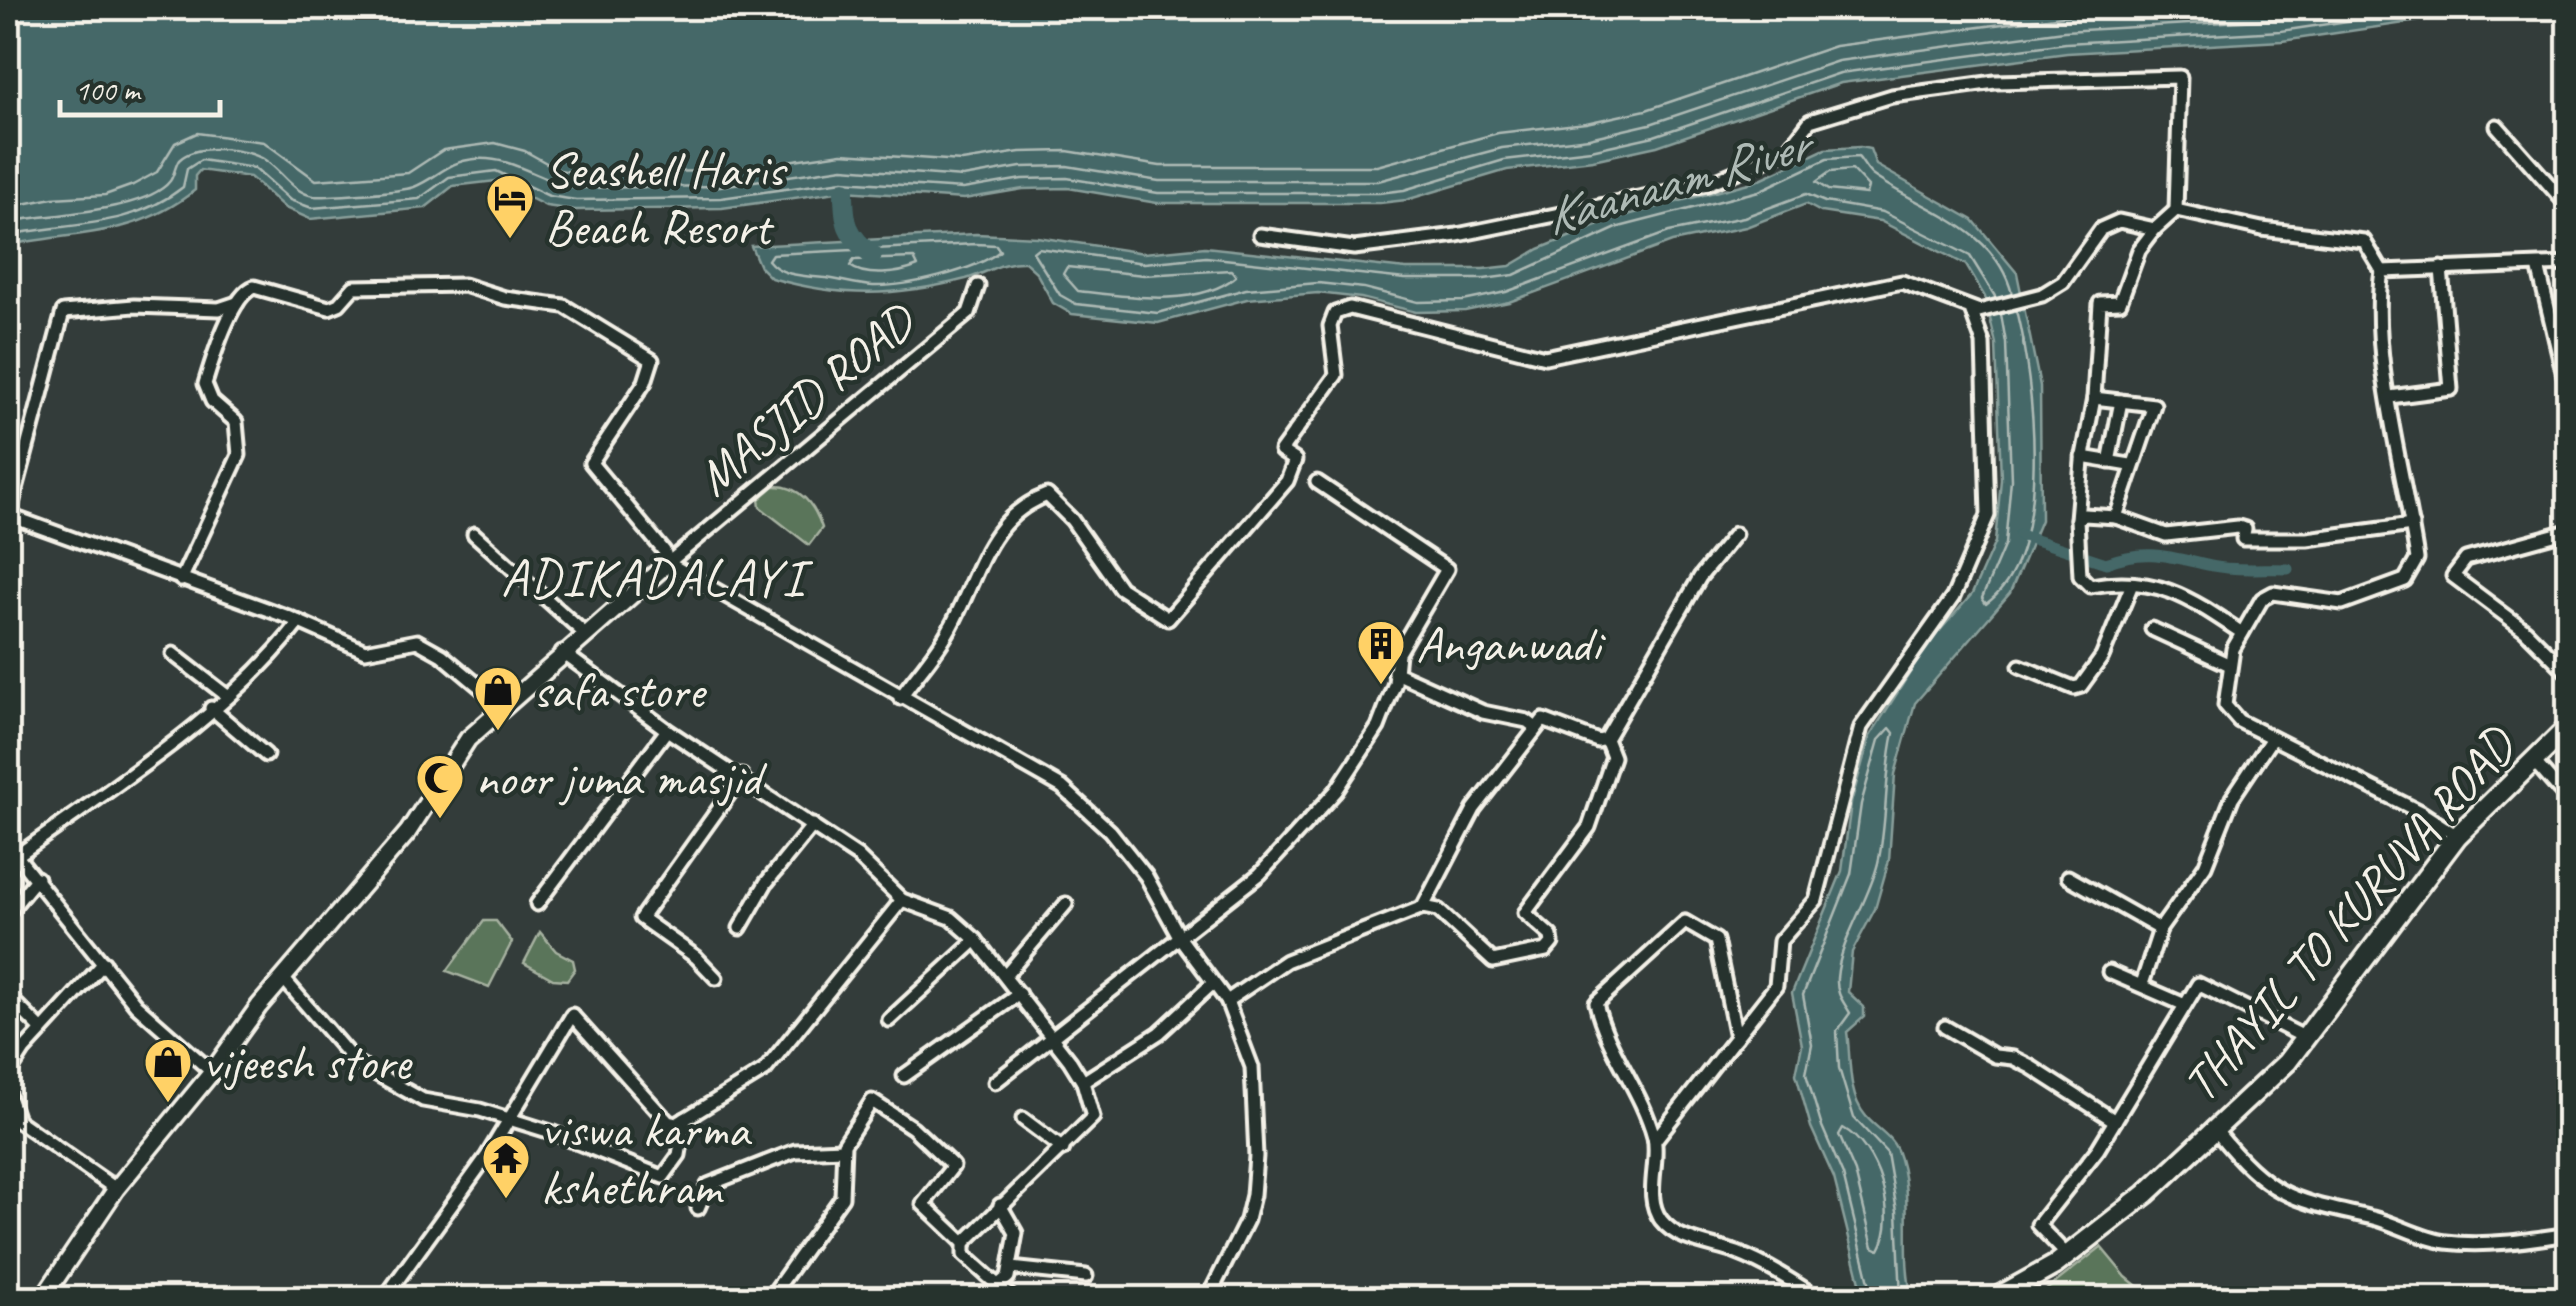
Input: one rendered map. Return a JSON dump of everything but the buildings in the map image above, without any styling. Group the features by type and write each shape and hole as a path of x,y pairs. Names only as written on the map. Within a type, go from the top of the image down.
{"main road":[{"name":"THAYIL TO KURUVA ROAD","path":"1996,1298 2068,1256 2217,1132 2287,1062 2457,836 2568,726"}],"street":[{"path":"1260,236 1354,248 1458,235 1707,184 1788,150 1810,121 1892,96 1952,85 2180,77 2176,210 2139,250 2120,302 2100,303 2094,398 2082,458 2077,519 2080,576 2090,586 2116,582 2180,592 2242,633"},
{"path":"2497,126 2568,206"},
{"path":"2176,210 2262,229 2364,241 2382,271 2381,318 2390,396 2417,559 2405,580 2342,603 2273,593 2262,599 2232,649 2225,705 2239,721 2422,813 2457,836"},
{"path":"900,698 950,630 990,538 1022,505 1047,496 1072,520 1120,588 1168,619 1287,481 1296,460 1281,451 1336,375 1330,326 1335,313 1350,308 1546,357 1902,282 1976,311 2042,295 2063,282 2101,229 2120,221 2156,228"},
{"path":"2382,271 2568,264"},
{"path":"2538,266 2568,392"},
{"path":"2390,396 2451,388 2442,268"},
{"path":"181,580 239,455 236,422 206,394 205,384 245,290 254,287 328,308 339,304 354,288 464,285 505,298 564,306 652,360 645,382 591,463 664,551 668,562 900,698 1062,787 1110,831 1146,876 1180,938 1227,1001 1252,1067 1256,1156 1248,1220 1208,1298"},
{"name":"MASJID ROAD","path":"668,562 968,313 978,286"},
{"path":"237,303 219,309 134,306 63,312 9,518 299,622 366,652 417,641 442,655 504,707"},
{"path":"1655,1140 1776,986 1780,941 1816,900 1861,728 1953,598 1988,515 1983,344 1976,311"},
{"path":"2094,398 2154,405 2130,466 2116,517"},
{"path":"2110,462 2121,401"},
{"path":"2082,458 2130,466"},
{"path":"995,1082 1260,874 1336,792 1378,726 1395,683 1398,654 1446,570 1317,482"},
{"path":"2077,519 2084,515 2116,517 2166,535 2238,527 2245,529 2243,539 2306,539 2412,526"},
{"path":"2568,530 2466,559 2452,576 2525,630 2568,673"},
{"path":"474,534 584,633"},
{"path":"1606,739 1700,577 1735,534"},
{"path":"43,1298 76,1243 116,1189 212,1072 282,978 408,832 468,739 668,562"},
{"path":"2020,666 2074,688 2081,686 2102,657 2132,584"},
{"path":"18,855 211,708 272,656 299,622"},
{"path":"2152,629 2230,665"},
{"path":"562,652 667,730 814,825 856,856 902,900 950,918 976,940 1053,1040 1082,1082 1093,1118 964,1243 964,1255 1012,1298"},
{"path":"173,654 226,695"},
{"path":"1394,672 1483,712 1527,720 1536,728"},
{"path":"211,708 266,756"},
{"path":"1423,907 1474,809 1543,720 1552,720 1589,738 1606,739"},
{"path":"536,904 667,730"},
{"path":"2142,984 2160,930 2205,866 2232,798 2272,738"},
{"path":"1227,1001 1286,961 1423,907 1438,910 1492,961 1546,950 1551,936 1525,913 1590,827 1613,757 1606,739"},
{"path":"2532,759 2568,800"},
{"path":"716,978 696,957 641,918 742,776"},
{"path":"740,928 766,884 814,825"},
{"path":"8,845 136,1004 212,1072"},
{"path":"8,913 36,878"},
{"path":"2068,878 2160,930"},
{"path":"389,1298 391,1288 509,1118 572,1015 668,1122 677,1124 765,1070 902,900"},
{"path":"1005,976 1066,904"},
{"path":"1736,1037 1716,940 1685,922 1596,1004 1603,1032 1627,1070 1655,1140 1652,1194 1659,1218 1678,1234 1739,1254 1818,1298"},
{"path":"888,1020 976,940"},
{"path":"8,1074 42,1030 104,963"},
{"path":"2109,972 2185,1005"},
{"path":"282,978 355,1062 423,1100 509,1118 663,1176 679,1155 685,1119"},
{"path":"1082,1082 1159,1033 1212,984"},
{"path":"2068,1256 2038,1225 2115,1121 2198,984 2306,1038"},
{"path":"904,1076 1019,994"},
{"path":"8,996 42,1030"},
{"path":"1945,1026 1995,1056 2014,1058 2031,1067 2115,1121"},
{"path":"8,1094 17,1120 116,1189"},
{"path":"770,1298 842,1197 844,1149 870,1103 885,1106 952,1166 924,1204 964,1243"},
{"path":"1022,1119 1063,1149"},
{"path":"2217,1132 2262,1178 2305,1205 2376,1219 2444,1242 2519,1242 2568,1234"},
{"path":"698,1208 708,1184 796,1151 844,1149"},
{"path":"997,1286 1011,1268 1016,1233 1000,1205"},
{"path":"1011,1268 1086,1276"}],"green space":[{"path":"774,486 799,493 815,512 822,528 809,545 760,507 759,499"},
{"path":"484,921 496,921 512,942 489,987 447,971"},
{"path":"540,932 556,951 573,960 575,969 567,980 553,979 524,963"},
{"path":"2101,1247 2126,1277 2152,1298 2036,1298"}],"water":[{"path":"8,8 2507,8 2282,41 2067,53 1841,83 1657,146 1593,160 1507,170 1406,200 1380,203 1157,203 1068,188 1023,189 964,199 844,191 722,208 575,210 546,206 496,181 453,186 425,208 310,219 285,208 250,177 200,170 195,176 195,190 151,217 105,230 8,245"},
{"path":"1825,149 1870,149 1876,165 1973,220 2017,273 2040,386 2041,520 2010,593 1915,703 1895,774 1889,860 1875,909 1852,952 1848,992 1864,1007 1864,1017 1847,1032 1852,1086 1865,1115 1897,1150 1905,1186 1912,1298 1864,1298 1834,1178 1811,1127 1796,1074 1802,1045 1792,993 1842,871 1851,803 1870,736 1928,644 1972,594 1995,542 2001,479 1996,344 1985,297 1966,265 1880,221 1821,212 1806,204 1746,227 1672,242 1509,302 1465,311 1416,312 1361,298 1318,293 1247,299 1158,323 1072,314 1053,303 1036,272 1025,262 916,289 845,292 771,278 760,267 751,246 976,234 1037,237 1144,253 1205,247 1406,269 1483,269 1510,266 1539,249 1616,218 1756,181"}],"waterway":[{"name":"Kaanaam River","path":"844,191 848,227 872,255"},
{"path":"2020,535 2106,563 2156,555 2227,568 2288,569"}],"place":[{"name":"Seashell Haris Beach Resort","path":"510,240"},
{"name":"Anganwadi","path":"1381,686"},
{"name":"safa store","path":"498,732"},
{"name":"noor juma masjid","path":"440,820"},
{"name":"vijeesh store","path":"168,1104"},
{"name":"viswa karma kshethram","path":"506,1200"}],"district":[{"name":"ADIKADALAYI","path":"653,578"}]}
